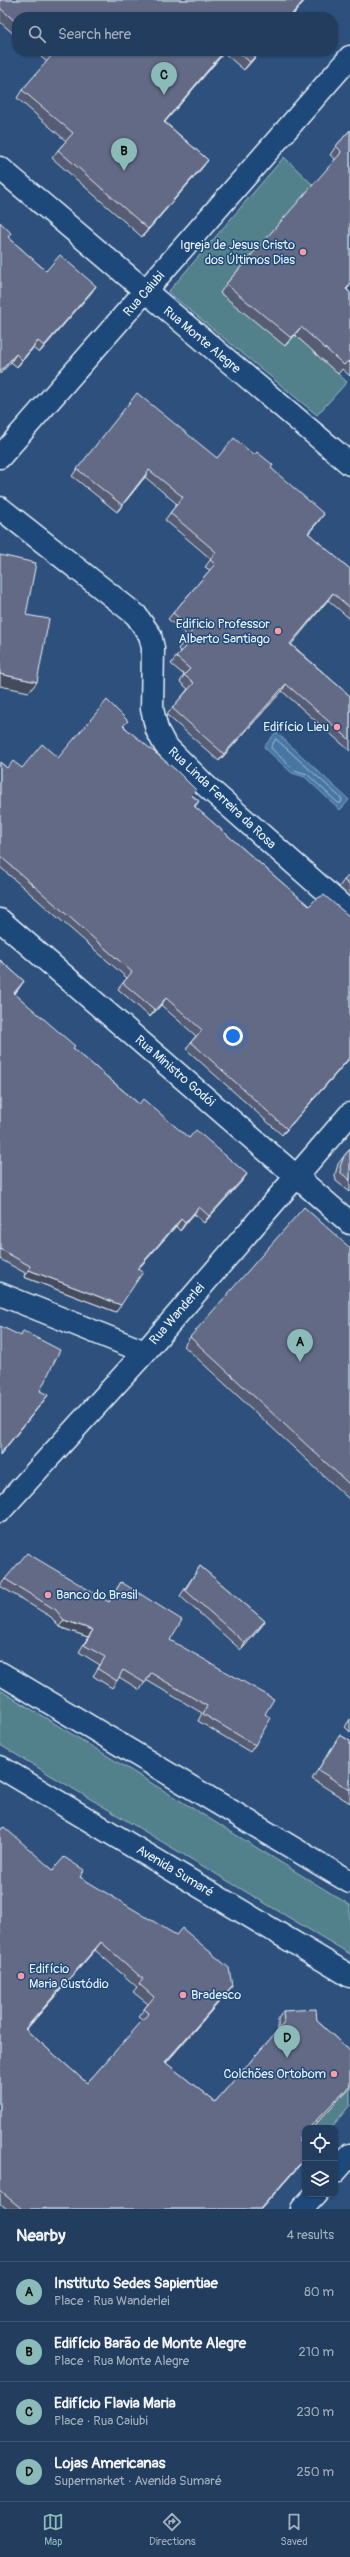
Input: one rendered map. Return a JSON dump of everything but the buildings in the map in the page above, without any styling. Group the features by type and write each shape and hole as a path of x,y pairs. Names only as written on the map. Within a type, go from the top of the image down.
{"street":[{"name":"Rua Caiubi","path":"0,458 350,57"},
{"name":"Rua Monte Alegre","path":"0,168 350,464"},
{"name":"Rua Linda Ferreira da Rosa","path":"0,508 136,615 150,635 153,648 152,709 156,730 165,745 204,784 350,913"},
{"name":"Rua Ministro Godói","path":"0,920 350,1223"},
{"name":"Rua Wanderlei","path":"0,1511 145,1352 350,1114"},
{"path":"0,1294 145,1352"},
{"path":"0,1673 350,1882"},
{"name":"Avenida Sumaré","path":"0,1767 350,1976"},
{"path":"338,2169 350,2155"},
{"path":"302,2209 313,2197"}],"green space":[{"path":"284,157 314,186 285,346 295,335 347,382 317,415 168,292"},
{"path":"0,1690 350,1905 350,1954 0,1745"},
{"path":"350,2088 350,2105 333,2125 313,2125"}],"water":[{"path":"276,732 349,800 340,810 305,777 292,773 264,747"}],"place":[{"name":"Edifício Flavia Maria","path":"164,95"},
{"name":"Edifício Barão de Monte Alegre","path":"124,171"},
{"name":"Igreja de Jesus Cristo dos Últimos Dias","path":"303,252"},
{"name":"Edificio Professor Alberto Santiago","path":"278,631"},
{"name":"Edifício Lieu","path":"337,727"},
{"name":"Instituto Sedes Sapientiae","path":"300,1362"},
{"name":"Banco do Brasil","path":"48,1595"},
{"name":"Edifício Maria Custódio","path":"21,1976"},
{"name":"Bradesco","path":"183,1995"},
{"name":"Lojas Americanas","path":"287,2058"},
{"name":"Colchões Ortobom","path":"334,2074"}]}
